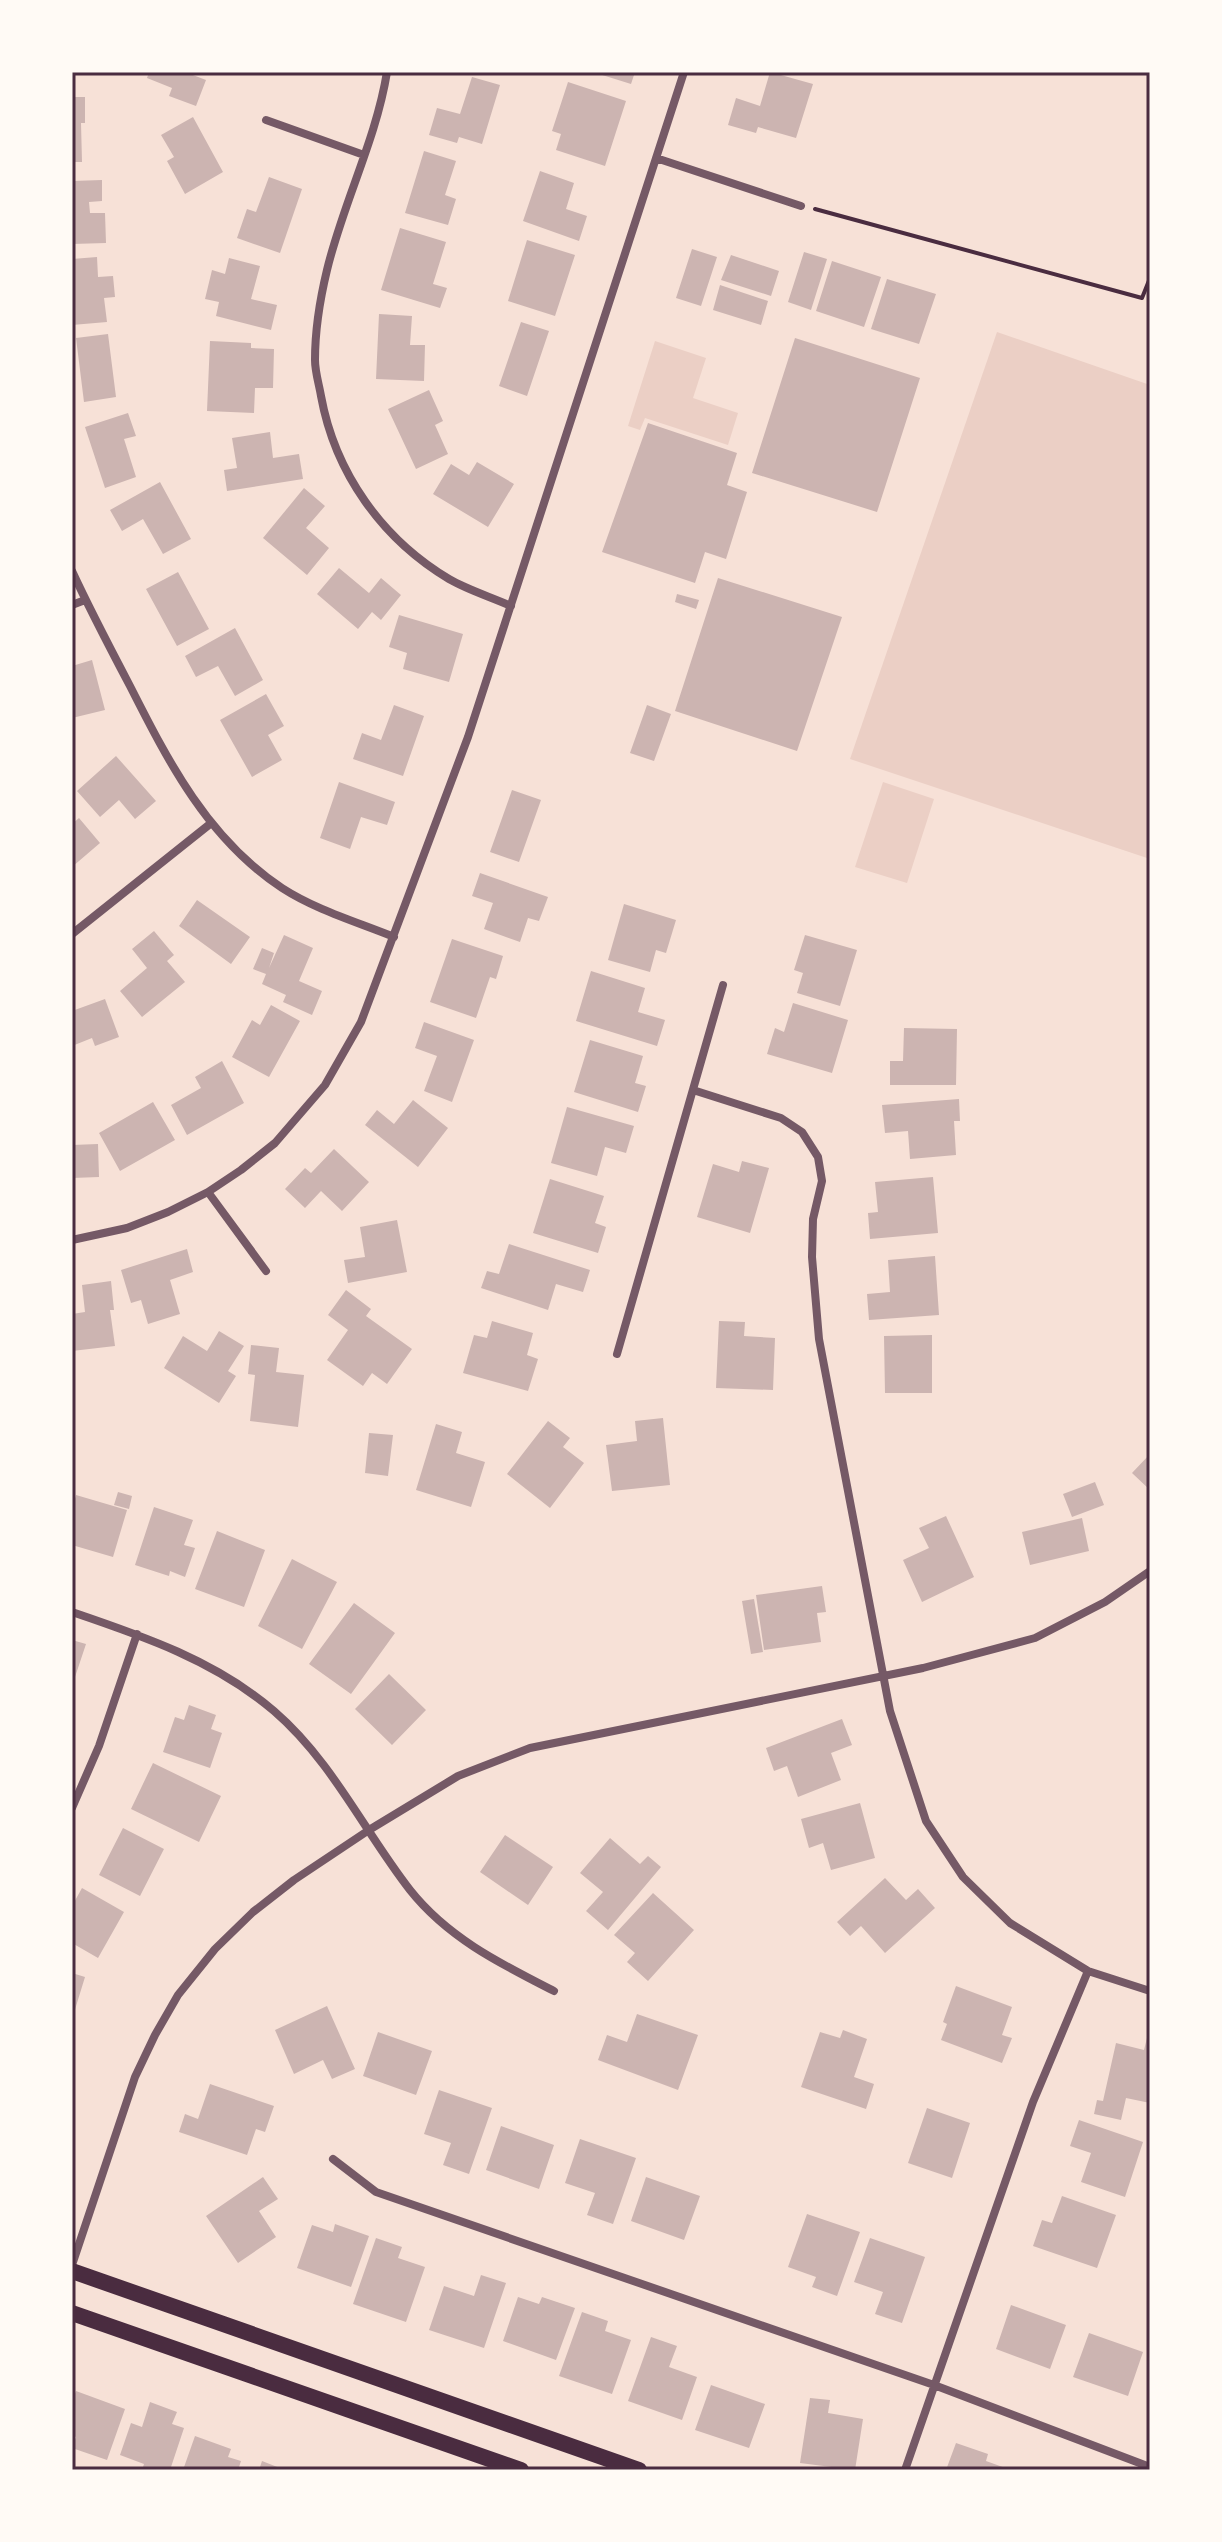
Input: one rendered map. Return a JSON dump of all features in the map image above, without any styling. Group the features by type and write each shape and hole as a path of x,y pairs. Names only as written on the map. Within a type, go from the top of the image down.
{"main road":[{"path":"72,2268 639,2470"},
{"path":"72,2313 521,2470"}],"street":[{"path":"387,72 382,101 328,266 319,305 315,362 327,426 354,486 397,540 450,580 511,606"},
{"path":"72,1240 127,1228 168,1212 208,1192 241,1170 275,1143 325,1085 361,1022 468,737 684,72"},
{"path":"266,120 364,155"},
{"path":"656,158 801,206"},
{"path":"72,571 166,756 210,824 244,860 284,890 394,937"},
{"path":"72,605 85,600"},
{"path":"72,934 210,824"},
{"path":"617,1354 723,985"},
{"path":"693,1090 781,1118 802,1132 818,1157 822,1181 813,1219 812,1257 819,1339 890,1711 926,1821 963,1877 1010,1923 1088,1971 1150,1991"},
{"path":"208,1192 266,1271"},
{"path":"72,2268 135,2077 178,1995 215,1949 253,1912 294,1880 369,1830 458,1776 530,1748 923,1668 1035,1638 1105,1602 1150,1571"},
{"path":"72,1612 137,1634 211,1666 274,1710 322,1761 411,1891 448,1929 486,1956 554,1991"},
{"path":"72,1808 99,1746 137,1634"},
{"path":"905,2470 1033,2102 1088,1971"},
{"path":"333,2159 376,2192 934,2385 1150,2467"}],"path":[{"path":"801,206 1142,298 1150,278"}],"shaded area":[{"path":"997,332 1150,385 1150,859 850,759"},
{"path":"655,341 706,358 693,398 738,413 728,445 645,418 640,430 628,426"},
{"path":"883,782 934,799 907,883 855,867"}],"building":[{"path":"149,72 185,72 206,80 196,106 169,96 172,88 147,78"},
{"path":"600,72 635,72 631,84"},
{"path":"770,72 813,84 796,138 758,127 756,133 728,125 736,98 760,106"},
{"path":"472,77 500,85 482,144 459,137 457,143 429,135 437,108 460,114"},
{"path":"568,82 626,101 605,166 556,150 561,134 552,131"},
{"path":"72,97 85,97 85,123 81,123 82,162 72,162"},
{"path":"193,117 223,172 185,194 167,161 174,157 161,135"},
{"path":"424,151 456,161 445,195 456,199 448,225 405,213"},
{"path":"540,171 574,183 566,209 587,216 579,241 523,221"},
{"path":"269,177 302,189 280,253 237,238 247,209 256,212"},
{"path":"102,180 102,201 89,202 90,213 105,213 106,243 72,244 72,181"},
{"path":"400,228 446,242 433,284 447,288 440,308 381,290"},
{"path":"527,240 575,255 555,316 508,301"},
{"path":"692,249 717,257 701,306 676,298"},
{"path":"804,252 827,259 811,310 788,302"},
{"path":"731,255 779,271 771,296 721,280"},
{"path":"97,257 98,277 113,276 115,297 104,298 107,322 72,325 72,259"},
{"path":"229,258 260,266 251,299 277,305 271,330 216,316 219,302 205,299 212,270 225,274"},
{"path":"832,261 881,277 864,327 816,311"},
{"path":"887,279 936,294 919,344 871,329"},
{"path":"720,285 768,301 761,325 713,310"},
{"path":"379,314 412,316 410,345 425,345 424,381 376,379"},
{"path":"521,322 549,331 527,396 499,386"},
{"path":"108,334 116,397 84,402 76,338"},
{"path":"795,338 920,378 877,512 752,473"},
{"path":"210,341 251,343 251,348 274,349 273,388 255,388 254,413 207,411"},
{"path":"429,390 443,421 435,425 448,454 416,469 388,409"},
{"path":"128,413 136,436 124,439 136,477 105,488 85,427"},
{"path":"648,423 737,453 727,485 747,492 726,559 705,552 695,583 602,552"},
{"path":"270,432 273,458 299,454 303,479 227,491 224,470 237,468 232,438"},
{"path":"477,462 514,484 488,527 433,494 451,464 469,475"},
{"path":"160,482 191,539 163,554 143,519 122,531 110,510"},
{"path":"304,488 325,506 306,528 329,548 307,575 263,538"},
{"path":"339,568 369,593 381,578 401,595 381,620 372,612 358,629 317,594"},
{"path":"178,572 209,629 177,646 146,589"},
{"path":"718,578 842,617 797,751 675,711"},
{"path":"677,594 699,600 696,609 675,602"},
{"path":"399,615 463,634 449,682 403,669 407,653 389,647"},
{"path":"235,628 263,680 235,696 218,666 196,677 185,656"},
{"path":"92,660 105,710 72,718 72,666"},
{"path":"266,694 284,726 268,735 282,760 252,777 220,720"},
{"path":"394,705 424,716 403,776 353,759 362,733 381,740"},
{"path":"647,705 671,714 654,761 630,753"},
{"path":"116,756 156,801 135,819 119,800 100,817 77,791"},
{"path":"339,782 395,802 387,825 361,817 350,849 320,838"},
{"path":"512,790 541,800 519,862 490,852"},
{"path":"79,818 100,843 72,867 72,824"},
{"path":"480,873 548,897 539,921 528,918 520,942 484,929 493,903 472,896"},
{"path":"197,900 250,937 231,964 179,926"},
{"path":"624,904 676,920 666,953 656,950 650,972 608,960"},
{"path":"154,931 174,955 167,961 185,982 142,1017 120,991 147,968 132,949"},
{"path":"284,935 313,948 299,981 322,991 312,1015 283,1002 286,995 262,984 266,974 253,969 262,948 274,953 269,968"},
{"path":"805,935 857,950 840,1006 797,993 803,973 794,970"},
{"path":"452,939 503,956 496,979 490,977 476,1018 430,1002"},
{"path":"591,971 645,988 638,1012 665,1020 657,1046 576,1021"},
{"path":"105,999 119,1037 95,1046 92,1038 72,1046 72,1011"},
{"path":"793,1003 848,1020 832,1073 767,1054 775,1028 784,1032"},
{"path":"271,1005 300,1021 269,1077 232,1057 252,1020 260,1025"},
{"path":"424,1022 474,1040 452,1102 424,1091 437,1056 415,1048"},
{"path":"904,1028 957,1029 956,1085 890,1085 890,1061 903,1061"},
{"path":"590,1040 643,1056 635,1083 646,1086 638,1112 574,1092"},
{"path":"222,1061 244,1103 187,1135 171,1105 201,1088 195,1077"},
{"path":"959,1099 960,1121 954,1121 956,1155 910,1159 908,1131 885,1133 882,1105"},
{"path":"413,1100 448,1128 418,1167 365,1125 377,1110 394,1124"},
{"path":"153,1102 175,1140 120,1171 99,1133"},
{"path":"567,1107 634,1126 626,1153 605,1147 597,1176 551,1163"},
{"path":"98,1144 99,1177 72,1178 72,1145"},
{"path":"334,1149 369,1182 342,1211 321,1191 305,1208 285,1189 305,1168 311,1173"},
{"path":"742,1161 769,1168 750,1233 697,1217 713,1164 739,1172"},
{"path":"933,1177 938,1233 870,1239 868,1213 878,1212 875,1182"},
{"path":"550,1179 604,1196 595,1223 606,1227 598,1253 533,1233"},
{"path":"397,1220 407,1272 348,1283 344,1260 365,1257 360,1227"},
{"path":"509,1244 590,1270 583,1292 556,1284 548,1310 481,1288 487,1271 499,1274"},
{"path":"187,1249 193,1272 170,1280 180,1314 148,1324 141,1300 131,1303 121,1270"},
{"path":"935,1256 939,1315 869,1320 867,1294 890,1292 888,1260"},
{"path":"111,1281 114,1310 110,1310 115,1346 72,1351 72,1314 85,1312 82,1285"},
{"path":"346,1290 371,1309 366,1316 412,1349 387,1384 372,1373 363,1386 327,1360 348,1330 328,1315"},
{"path":"492,1321 533,1333 527,1355 538,1359 528,1391 463,1373 474,1335 487,1338"},
{"path":"719,1321 745,1322 744,1336 775,1338 773,1390 716,1388"},
{"path":"219,1331 244,1346 228,1371 236,1376 219,1403 164,1368 183,1336 207,1351"},
{"path":"932,1335 932,1393 885,1393 884,1336"},
{"path":"251,1345 279,1348 276,1372 304,1375 298,1427 250,1421 255,1375 248,1374"},
{"path":"663,1418 670,1485 612,1491 606,1445 637,1441 635,1421"},
{"path":"548,1421 570,1438 563,1447 584,1463 550,1508 507,1474"},
{"path":"436,1424 462,1432 456,1453 485,1462 471,1507 416,1490"},
{"path":"369,1433 393,1435 388,1476 365,1473"},
{"path":"1150,1454 1150,1490 1132,1473"},
{"path":"1095,1482 1104,1505 1072,1517 1063,1494"},
{"path":"118,1492 132,1496 129,1509 114,1505"},
{"path":"76,1495 127,1510 113,1557 72,1545 72,1510"},
{"path":"154,1507 193,1520 184,1545 195,1548 185,1577 170,1571 169,1576 135,1565"},
{"path":"946,1516 974,1577 922,1602 903,1560 929,1548 919,1528"},
{"path":"1082,1518 1089,1551 1030,1565 1022,1532"},
{"path":"217,1531 265,1550 244,1607 195,1589"},
{"path":"292,1559 337,1582 302,1649 258,1626"},
{"path":"822,1586 826,1612 817,1613 821,1642 764,1650 756,1595"},
{"path":"754,1599 763,1652 751,1654 742,1601"},
{"path":"354,1603 395,1633 351,1694 309,1664"},
{"path":"72,1640 86,1644 73,1683 72,1683"},
{"path":"389,1674 426,1710 392,1745 355,1709"},
{"path":"189,1705 216,1715 211,1729 222,1733 210,1768 163,1752 175,1717 184,1720"},
{"path":"842,1719 852,1745 831,1753 841,1780 798,1797 787,1766 774,1771 766,1748"},
{"path":"153,1763 221,1796 199,1842 131,1809"},
{"path":"860,1803 875,1858 831,1870 823,1843 809,1848 801,1819"},
{"path":"123,1828 164,1849 140,1896 99,1875"},
{"path":"505,1835 553,1867 528,1905 480,1872"},
{"path":"610,1838 640,1864 648,1856 661,1867 608,1930 586,1911 603,1892 580,1873"},
{"path":"885,1878 906,1900 918,1889 935,1908 885,1953 861,1926 850,1936 837,1922"},
{"path":"82,1888 124,1912 98,1958 72,1943 72,1906"},
{"path":"653,1893 694,1930 648,1981 627,1962 635,1953 614,1935"},
{"path":"72,1973 85,1977 73,2016 72,2016"},
{"path":"956,1986 1012,2007 1002,2035 1012,2038 1002,2063 941,2040 947,2024 943,2022"},
{"path":"327,2006 355,2069 332,2079 323,2060 294,2074 275,2030"},
{"path":"637,2014 698,2035 678,2090 598,2060 607,2035 627,2042"},
{"path":"843,2030 867,2039 854,2077 874,2084 866,2109 801,2087 820,2032 840,2038"},
{"path":"1149,2030 1150,2103 1126,2098 1121,2120 1094,2114 1097,2100 1103,2101 1116,2043 1144,2050"},
{"path":"378,2032 432,2051 416,2095 363,2076"},
{"path":"210,2084 274,2106 265,2132 256,2129 247,2155 179,2132 185,2114 198,2119"},
{"path":"439,2090 492,2108 469,2174 443,2165 451,2143 424,2134"},
{"path":"927,2108 970,2123 952,2178 908,2163"},
{"path":"1079,2120 1143,2142 1125,2197 1081,2182 1091,2153 1070,2146"},
{"path":"501,2126 554,2145 539,2189 486,2170"},
{"path":"580,2139 636,2158 613,2224 587,2215 595,2193 565,2183"},
{"path":"263,2177 278,2199 259,2211 276,2237 238,2263 206,2216"},
{"path":"646,2177 700,2196 684,2240 631,2221"},
{"path":"1062,2196 1116,2215 1097,2268 1033,2246 1042,2220 1052,2223"},
{"path":"807,2214 860,2232 837,2296 812,2287 816,2277 788,2267"},
{"path":"335,2224 369,2236 351,2287 297,2268 312,2225 333,2232"},
{"path":"376,2238 402,2247 398,2258 425,2267 406,2322 353,2304"},
{"path":"870,2238 925,2257 902,2323 875,2314 883,2292 854,2282"},
{"path":"481,2275 506,2283 484,2348 429,2330 444,2286 474,2296"},
{"path":"518,2297 539,2304 542,2297 575,2308 556,2360 503,2341"},
{"path":"1011,2305 1066,2325 1050,2369 996,2349"},
{"path":"582,2312 608,2321 605,2331 631,2340 612,2394 559,2376"},
{"path":"1089,2333 1143,2352 1128,2396 1073,2377"},
{"path":"651,2337 677,2346 669,2367 697,2377 682,2420 628,2401"},
{"path":"711,2385 765,2404 749,2448 695,2430"},
{"path":"76,2391 125,2409 107,2460 72,2448 76,2437 72,2435 72,2401"},
{"path":"810,2398 830,2400 828,2413 863,2419 855,2470 800,2463"},
{"path":"150,2402 177,2412 172,2424 184,2428 170,2470 142,2470 144,2464 120,2455 131,2423 142,2427"},
{"path":"195,2436 231,2449 228,2457 241,2461 238,2470 183,2470"},
{"path":"956,2443 988,2454 986,2461 1011,2470 946,2470"},
{"path":"262,2461 285,2470 259,2470"}]}
